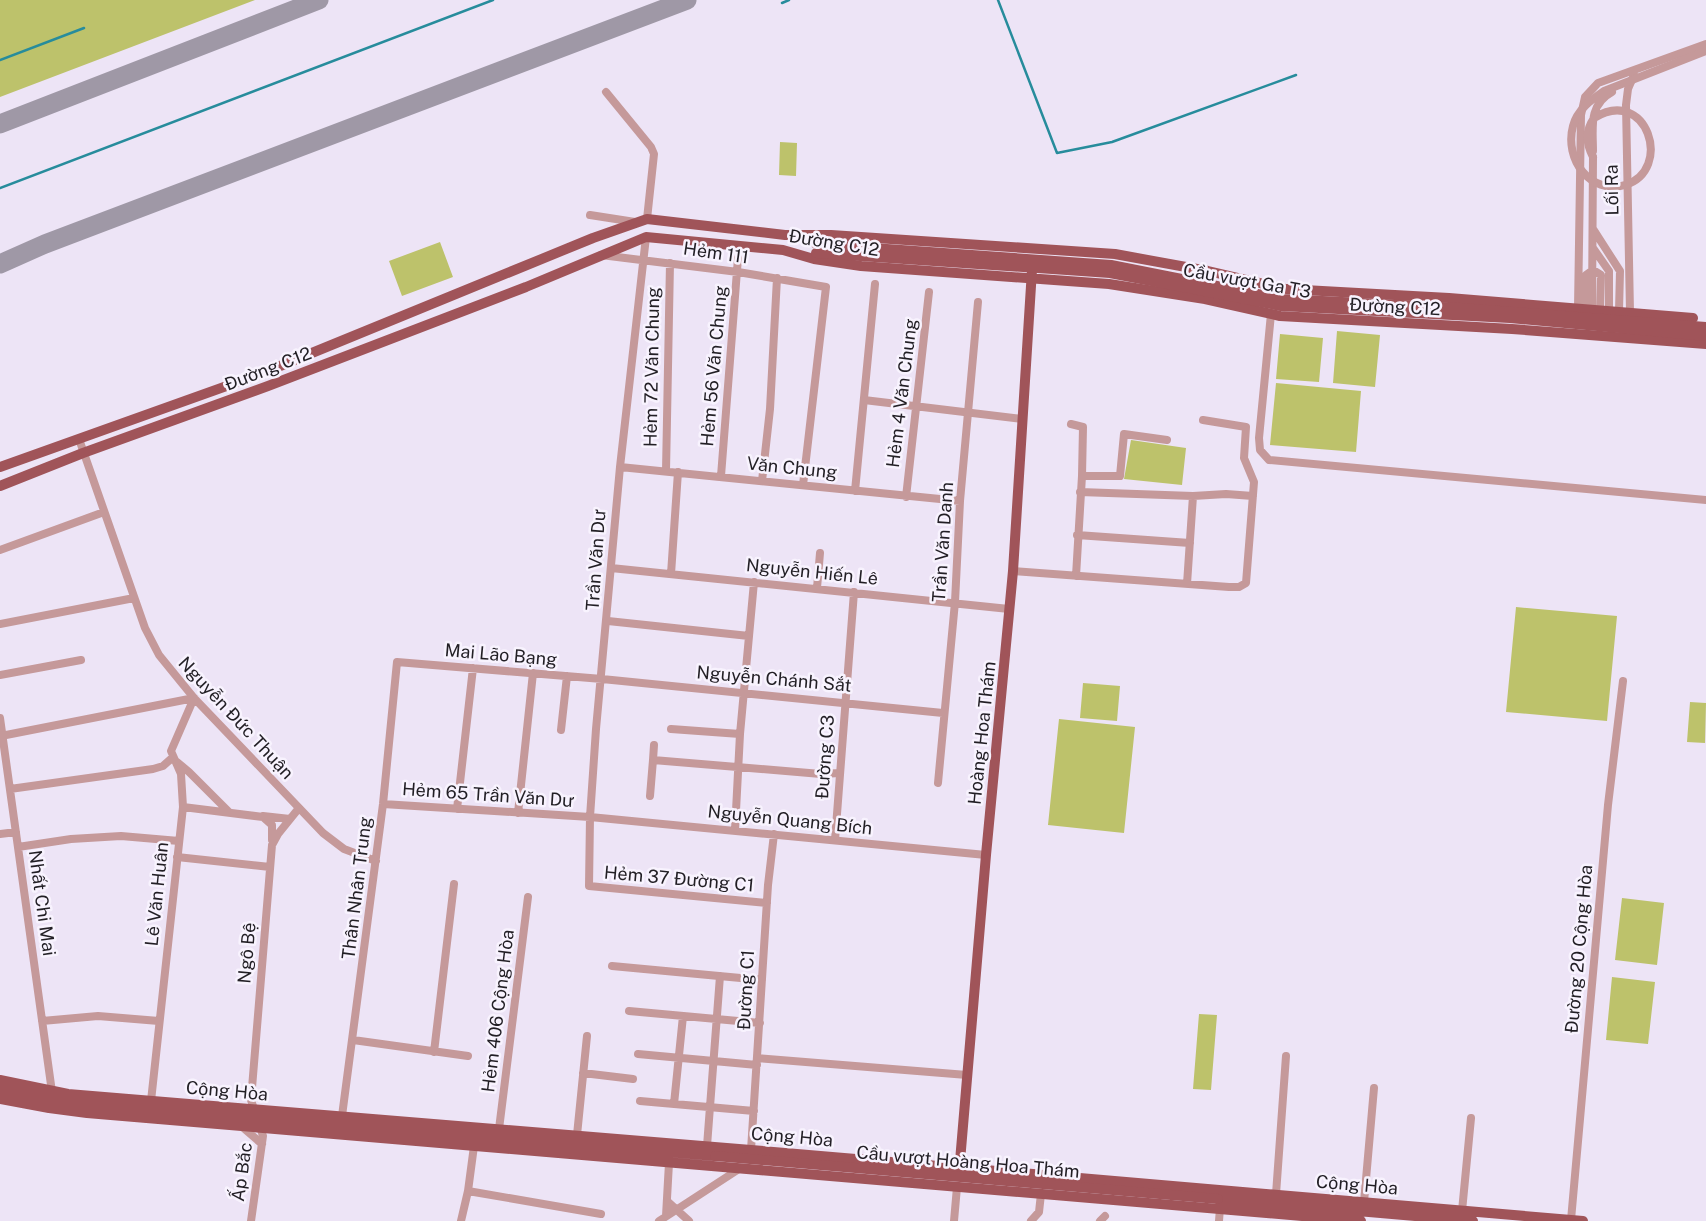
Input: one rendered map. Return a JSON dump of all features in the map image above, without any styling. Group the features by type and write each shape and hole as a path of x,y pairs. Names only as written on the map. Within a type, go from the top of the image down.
{"main road":[{"name":"Đường C12","path":"0,467 263,373 647,219 785,235 831,235 1115,254 1286,289 1449,298 1698,318"},
{"name":"Cầu vượt Ga T3","path":"785,235 816,248 1110,273 1281,306 1510,318 1706,336"},
{"name":"Đường C12","path":"0,486 514,292 646,237 783,250 814,260 861,265 1109,284 1205,299 1270,314 1598,334 1706,345"},
{"name":"Cầu vượt Ga T3","path":"783,250 816,248 1111,265 1283,299 1461,308 1706,327"},
{"name":"Hoàng Hoa Thám","path":"957,1187 1013,572 1033,248"},
{"path":"1441,325 1449,298"},
{"path":"1598,334 1602,310"},
{"path":"1602,310 1628,337"},
{"path":"1694,343 1698,318"},
{"name":"Cộng Hòa","path":"0,1080 52,1092 151,1101 257,1118 474,1146 1041,1194 1473,1221"},
{"name":"Cộng Hòa","path":"0,1089 71,1103 715,1156"},
{"name":"Cộng Hòa","path":"0,1099 70,1111 240,1125 257,1118 342,1116 1583,1221"},
{"name":"Cầu vượt Hoàng Hoa Thám","path":"715,1156 1219,1204"},
{"path":"904,1183 906,1163"},
{"path":"1009,1191 1010,1171"},
{"name":"Cộng Hòa","path":"1219,1204 1361,1221"}],"street":[{"name":"Lối Ra","path":"1602,310 1580,156 1581,115 1585,97 1598,83 1706,44"},
{"path":"1593,157 1587,136 1591,122 1602,113 1622,111 1634,114 1648,131 1652,145 1645,169 1628,184 1604,186 1582,173 1571,153 1573,126 1580,112 1589,101 1604,91 1706,53"},
{"path":"1593,157 1592,113 1607,94 1706,53"},
{"name":"Lối Ra","path":"1602,310 1627,95 1636,69"},
{"path":"606,92 654,154 647,219"},
{"name":"Lối Ra","path":"1593,157 1593,270"},
{"path":"590,215 635,222"},
{"name":"Lối Ra","path":"1593,229 1620,271 1602,310"},
{"name":"Trần Văn Dư","path":"589,886 596,729 620,467 646,237"},
{"name":"Lối Ra","path":"1593,248 1609,271 1602,310"},
{"name":"Hẻm 111","path":"601,256 670,262 826,286 803,485"},
{"name":"Hẻm 56 Văn Chung","path":"721,476 738,258"},
{"name":"Hẻm 72 Văn Chung","path":"667,471 670,262"},
{"name":"Lối Ra","path":"1593,270 1601,275 1602,310"},
{"name":"Lối Ra","path":"1593,270 1586,275 1602,310"},
{"path":"762,481 770,409 777,278"},
{"path":"855,491 875,284"},
{"name":"Hẻm 4 Văn Chung","path":"906,497 929,292"},
{"name":"Trần Văn Danh","path":"937,783 955,602 960,501 978,302"},
{"path":"1270,314 1259,438 1260,450 1269,460 1706,499"},
{"path":"864,400 1022,419"},
{"path":"1013,572 1229,587 1239,587 1245,583 1254,482 1244,457 1246,427 1203,420"},
{"path":"1071,424 1081,425 1084,431 1076,576"},
{"path":"1082,476 1120,476 1124,434 1167,440"},
{"name":"Nguyễn Đức Thuận","path":"79,439 153,646 194,698 335,843 376,861"},
{"name":"Văn Chung","path":"620,467 960,501"},
{"path":"671,574 678,472"},
{"path":"1080,492 1253,496"},
{"path":"1187,584 1193,496"},
{"path":"0,549 104,512"},
{"path":"1077,534 1190,544"},
{"path":"817,588 820,553"},
{"name":"Nguyễn Hiến Lê","path":"611,568 1009,609"},
{"path":"735,830 740,734 754,582"},
{"name":"Đường C3","path":"835,840 854,592"},
{"path":"0,624 134,598"},
{"path":"607,621 749,635"},
{"path":"0,675 81,660"},
{"name":"Mai Lão Bạng","path":"397,662 602,679"},
{"name":"Thân Nhân Trung","path":"342,1116 383,804 397,662"},
{"path":"457,808 473,667"},
{"path":"518,813 533,673"},
{"path":"561,730 567,676"},
{"name":"Nguyễn Chánh Sắt","path":"602,679 943,713"},
{"name":"Đường 20 Cộng Hòa","path":"1571,1220 1608,804 1623,681"},
{"path":"2,736 194,698"},
{"name":"Lê Văn Huân","path":"151,1101 183,807 182,778 172,747 194,698"},
{"name":"Nhất Chi Mai","path":"0,718 52,1092"},
{"path":"671,729 740,734"},
{"path":"650,796 654,744"},
{"path":"10,789 153,769 174,760 190,772 229,812"},
{"path":"653,760 821,774 840,773"},
{"name":"Hẻm 65 Trần Văn Dư","path":"383,804 590,817"},
{"path":"183,807 290,819"},
{"name":"Ngô Bệ","path":"257,1118 251,1100 272,845 299,808"},
{"path":"257,815 266,818 272,825 272,845"},
{"name":"Nguyễn Quang Bích","path":"590,817 986,855"},
{"path":"0,834 16,832"},
{"name":"Đường C1","path":"751,1150 774,834"},
{"path":"18,847 71,839 121,836 179,841"},
{"path":"177,857 270,867"},
{"path":"433,1052 454,884"},
{"name":"Hẻm 37 Đường C1","path":"589,886 767,903"},
{"name":"Hẻm 406 Cộng Hòa","path":"499,1129 528,897"},
{"path":"612,966 762,981"},
{"path":"707,1146 720,976"},
{"path":"629,1011 760,1023"},
{"path":"42,1021 98,1016 159,1021"},
{"path":"674,1104 682,1016"},
{"path":"577,1135 587,1036"},
{"path":"353,1040 468,1056"},
{"path":"638,1054 713,1061 967,1075"},
{"path":"1276,1194 1286,1056"},
{"path":"583,1073 633,1079"},
{"path":"1364,1202 1374,1088"},
{"path":"639,1101 754,1111"},
{"name":"Ấp Bắc","path":"251,1221 263,1136 257,1118"},
{"path":"1462,1211 1471,1118"},
{"path":"240,1125 262,1144"},
{"path":"461,1221 474,1146"},
{"path":"662,1219 667,1201 670,1163"},
{"path":"662,1219 739,1169"},
{"name":"Hoàng Hoa Thám","path":"954,1221 957,1187"},
{"path":"468,1191 601,1214"},
{"path":"1031,1221 1039,1214 1041,1194"},
{"path":"667,1201 689,1221"},
{"path":"1219,1204 1219,1221"}],"green space":[{"path":"0,0 255,0 0,97"},
{"path":"780,142 797,143 796,176 779,175"},
{"path":"440,242 453,277 402,296 389,261"},
{"path":"1337,331 1380,335 1375,387 1333,383"},
{"path":"1280,334 1323,338 1319,382 1276,379"},
{"path":"1276,383 1361,391 1356,452 1270,445"},
{"path":"1131,440 1186,448 1182,485 1124,479"},
{"path":"1516,607 1617,616 1607,721 1506,712"},
{"path":"1083,683 1120,686 1117,721 1080,718"},
{"path":"1690,702 1706,703 1705,743 1687,742"},
{"path":"1059,719 1135,727 1124,833 1048,825"},
{"path":"1622,898 1664,903 1657,965 1615,960"},
{"path":"1612,977 1655,982 1648,1044 1606,1040"},
{"path":"1199,1014 1217,1015 1211,1090 1193,1089"}],"waterway":[{"path":"0,188 493,0"},
{"path":"782,3 789,0"},
{"path":"998,0 1057,153 1112,142 1296,75"},
{"path":"0,60 84,28"}],"taxiway":[{"path":"0,124 319,0"},
{"path":"0,264 45,244 687,0"}]}
